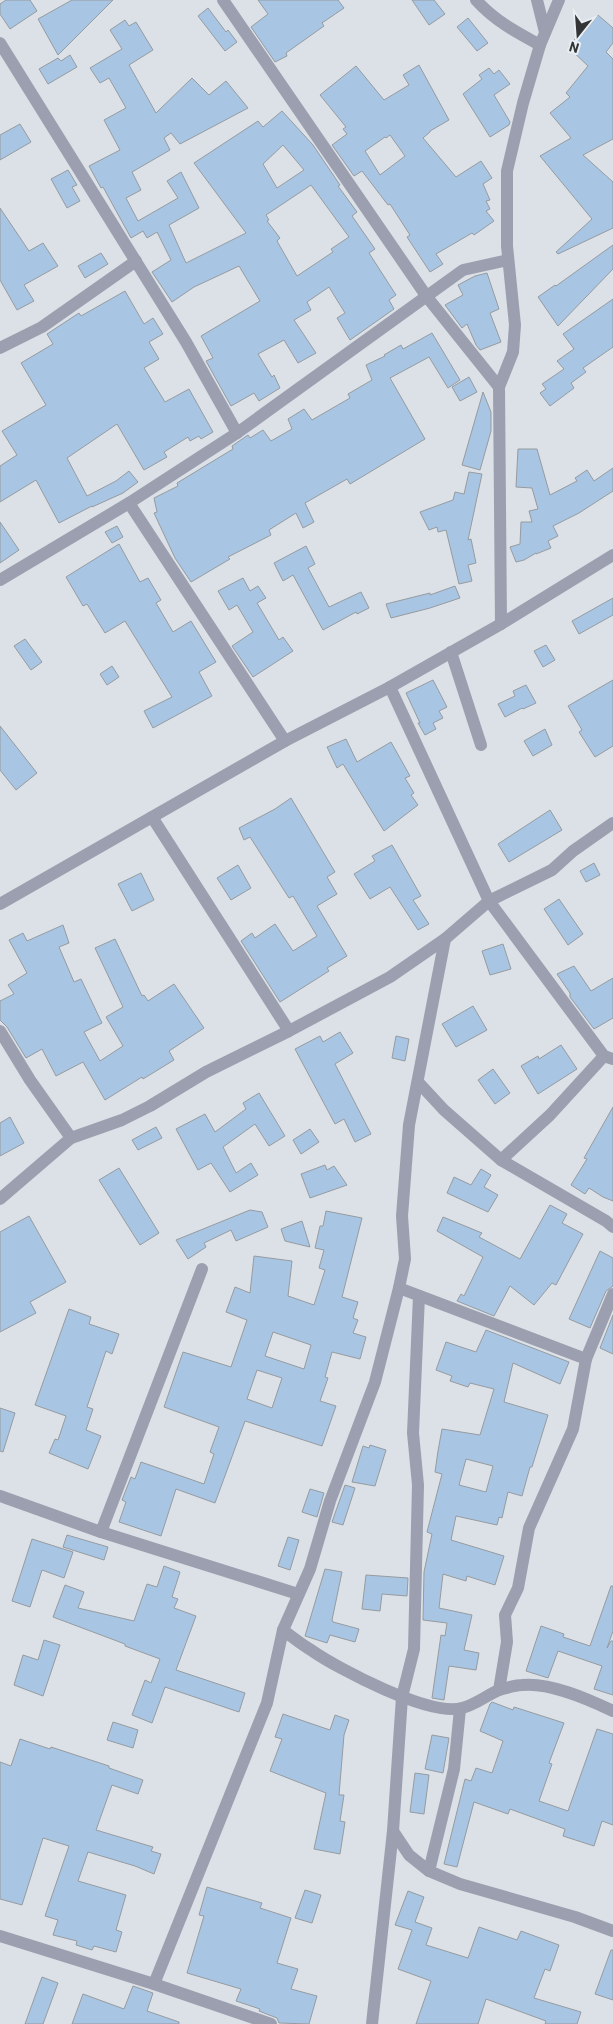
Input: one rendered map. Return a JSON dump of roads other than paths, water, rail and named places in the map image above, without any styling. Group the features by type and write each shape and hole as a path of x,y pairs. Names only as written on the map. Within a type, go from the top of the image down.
{"street":[{"path":"223,0 427,297 499,387"},
{"path":"476,0 488,13 508,28 540,45"},
{"path":"537,0 546,32"},
{"path":"501,624 499,387 513,352 515,325 508,260 507,171 523,103 540,45 559,0"},
{"path":"0,43 186,342 236,433"},
{"path":"0,580 129,503 236,433 463,270 508,260"},
{"path":"0,348 42,327 136,261"},
{"path":"129,503 285,741"},
{"path":"0,904 285,741 390,686 501,624 613,555"},
{"path":"451,652 481,745"},
{"path":"390,686 489,901 609,1058 501,1160"},
{"path":"152,817 289,1031"},
{"path":"0,1199 71,1138 122,1120 136,1113 206,1072 289,1031 390,977 445,939 489,901 552,870 573,851 613,824"},
{"path":"154,1984 267,1703 283,1630 310,1569 330,1501 374,1382 405,1259 402,1216 409,1125 445,939"},
{"path":"0,1030 30,1080 71,1138"},
{"path":"418,1082 444,1110 501,1160 606,1221 613,1227"},
{"path":"101,1532 202,1269"},
{"path":"398,1288 586,1360"},
{"path":"499,1690 507,1642 505,1615 518,1588 529,1528 572,1429 586,1360 613,1294"},
{"path":"372,2024 393,1831 402,1697 414,1649 418,1485 413,1433 419,1296"},
{"path":"0,1496 101,1532 298,1594"},
{"path":"283,1630 311,1651 338,1666 402,1697 442,1708 460,1709 499,1690 522,1685 542,1686 587,1699 613,1711"},
{"path":"429,1871 454,1769 460,1709"},
{"path":"393,1831 409,1855 429,1871 460,1884 575,1917 613,1931"},
{"path":"0,1936 154,1984 271,2024"}]}
